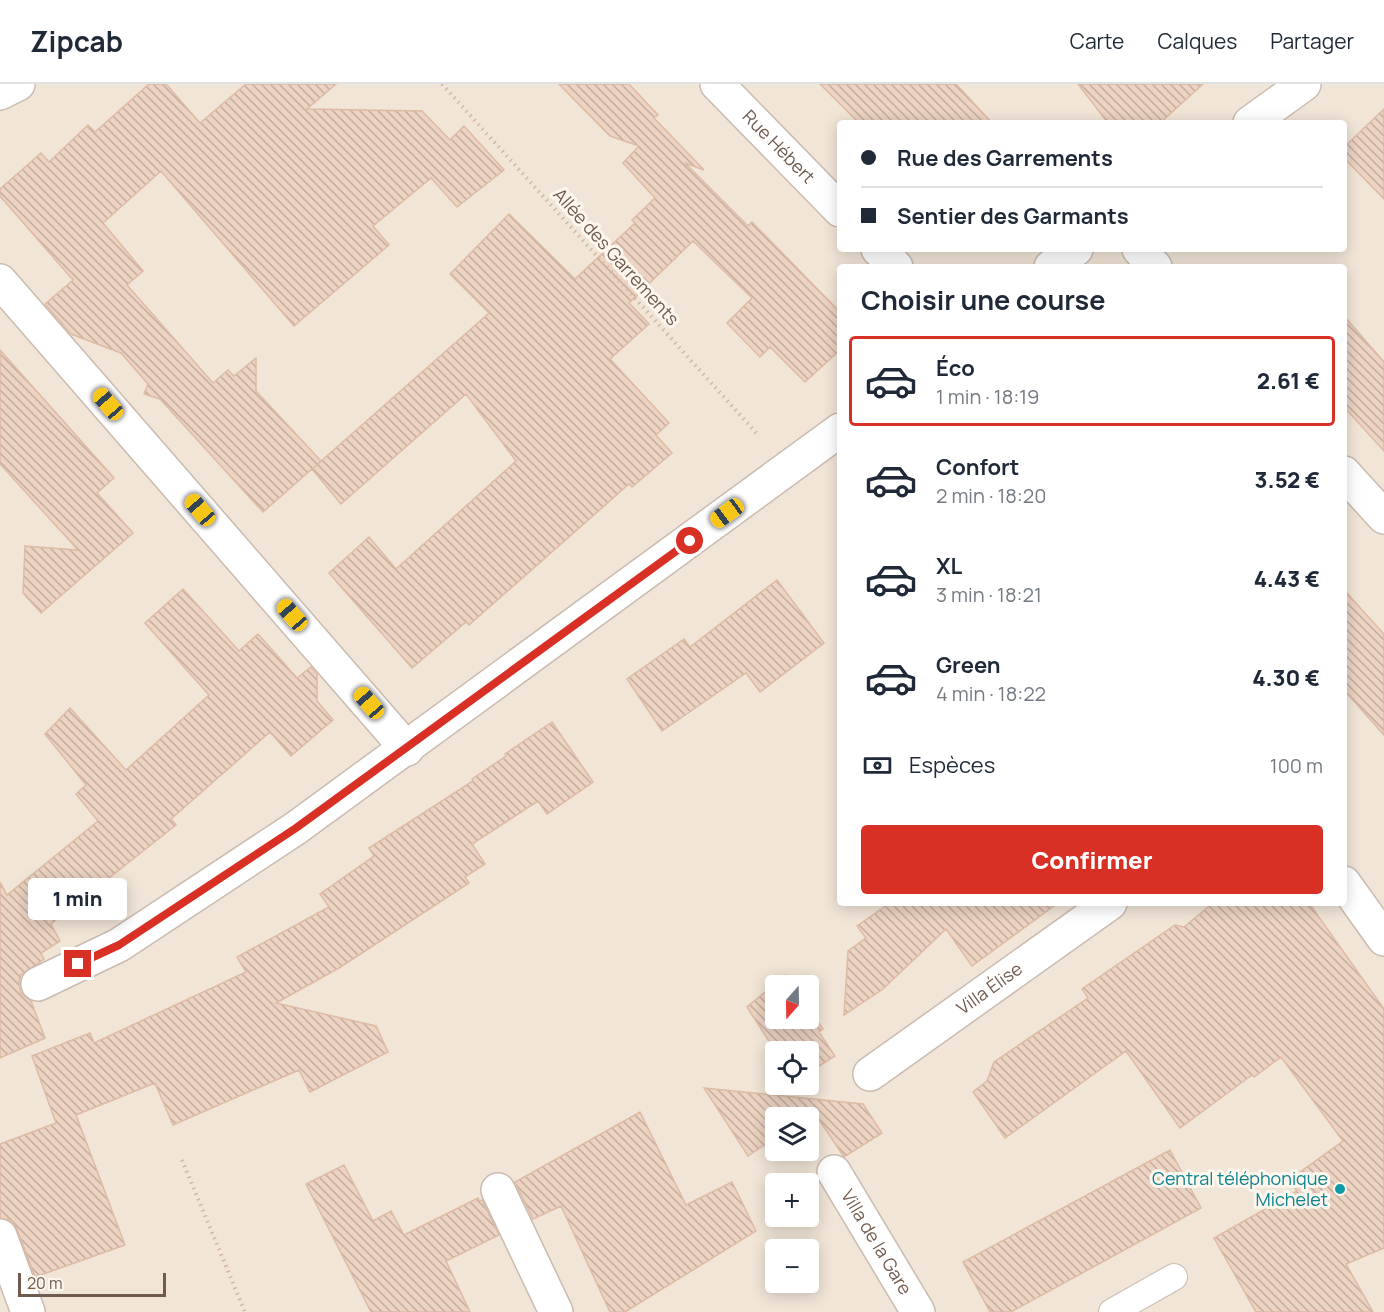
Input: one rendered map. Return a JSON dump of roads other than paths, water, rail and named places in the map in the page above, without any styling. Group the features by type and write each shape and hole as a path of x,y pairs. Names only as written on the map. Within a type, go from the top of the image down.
{"street":[{"path":"0,93 18,84"},
{"name":"Rue Hébert","path":"717,84 837,207"},
{"path":"1254,120 1304,84"},
{"path":"881,252 893,264"},
{"path":"1056,264 1072,252"},
{"path":"1141,252 1152,264"},
{"path":"0,281 407,749"},
{"path":"38,984 119,945 296,828 837,432"},
{"path":"1347,477 1384,517"},
{"path":"1347,887 1384,939"},
{"name":"Villa Élise","path":"870,1074 1106,906"},
{"name":"Villa de la Gare","path":"834,1172 918,1312"},
{"path":"498,1190 556,1312"},
{"path":"0,1236 28,1312"}],"lane":[{"path":"1112,1312 1174,1278"}],"place":[{"name":"Central téléphonique Michelet","path":"1340,1189"}]}
